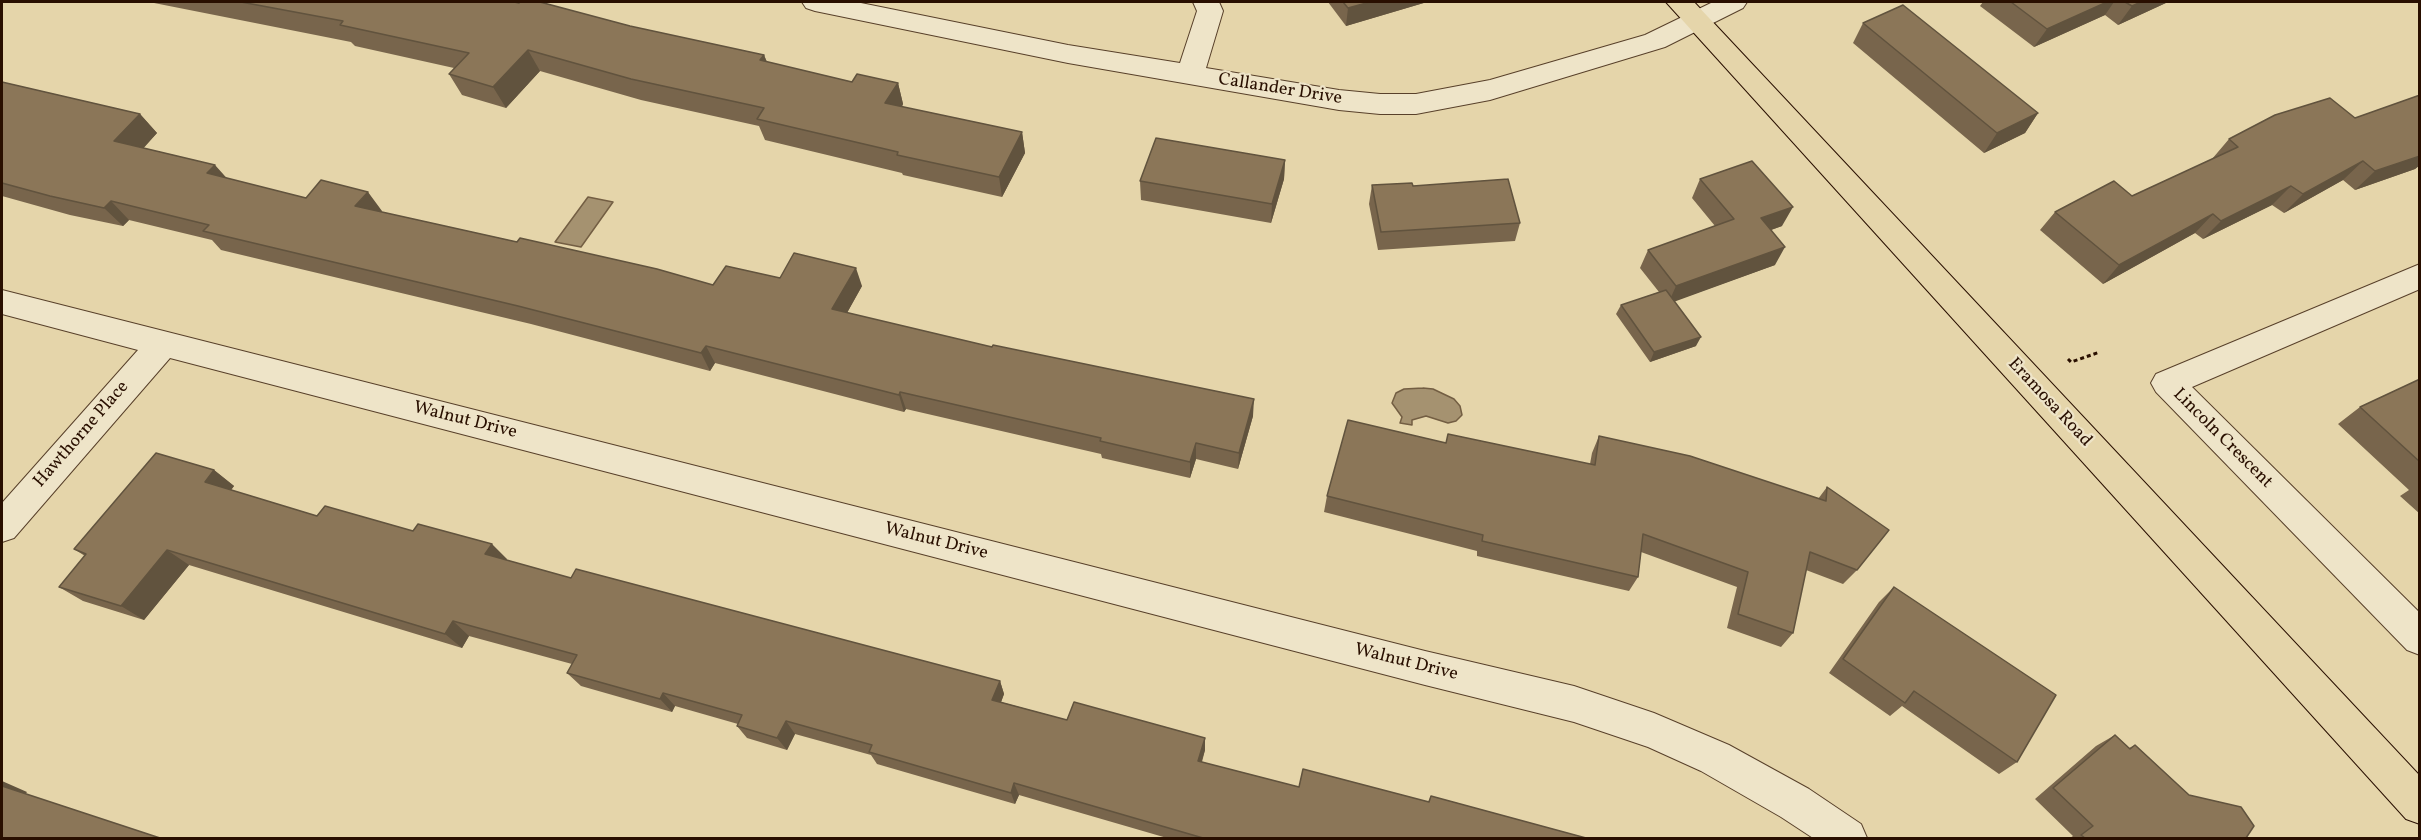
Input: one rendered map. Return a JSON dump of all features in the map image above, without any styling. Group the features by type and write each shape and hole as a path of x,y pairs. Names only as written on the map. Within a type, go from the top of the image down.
{"main road":[{"name":"Eramosa Road","path":"1687,10 2420,805"}],"street":[{"name":"Callander Drive","path":"815,2 1068,54 1339,100 1380,104 1416,104 1491,90 1647,44 1687,10 1734,2"},
{"path":"1190,75 1210,11 1206,2"},
{"name":"Lincoln Crescent","path":"2420,276 2167,383 2420,638"},
{"name":"Walnut Drive","path":"2,303 1425,668 1574,704 1654,731 1715,758 1795,803 1847,838"},
{"name":"Hawthorne Place","path":"2,527 163,344"}],"path":[{"path":"2064,355 2071,362 2100,352"}],"shaded area":[{"path":"588,197 613,202 581,247 555,242"},
{"path":"1404,389 1433,389 1454,399 1460,406 1462,415 1456,421 1448,423 1426,416 1412,420 1412,425 1400,423 1402,417 1392,403 1396,393"}],"building":[{"path":"241,2 540,2 630,26 764,55 760,60 852,82 857,74 898,83 885,103 1022,132 999,177 897,155 898,152 757,119 764,108 631,79 528,50 493,87 449,74 469,53 340,25 343,21"},
{"path":"1343,2 1370,2 1348,8"},
{"path":"2011,2 2107,2 2047,29"},
{"path":"2125,2 2141,2 2132,6"},
{"path":"1903,5 2038,113 1997,133 1863,23"},
{"path":"2,82 140,114 114,141 215,165 207,173 306,198 321,180 368,192 355,206 517,242 520,238 657,269 713,285 726,266 780,278 794,253 856,268 832,309 992,347 993,345 1254,399 1239,453 1196,443 1190,462 1100,441 1101,438 900,392 899,395 706,346 701,353 518,306 203,231 209,225 111,201 104,208 50,196 2,183"},
{"path":"2420,95 2420,156 2375,171 2363,161 2303,194 2291,186 2221,221 2213,214 2119,265 2055,212 2114,181 2132,196 2238,147 2229,139 2275,115 2330,98 2355,118"},
{"path":"1156,138 1285,160 1272,204 1140,181"},
{"path":"1752,161 1793,207 1761,218 1785,247 1676,286 1648,250 1734,219 1700,179"},
{"path":"1508,179 1520,223 1381,232 1372,185 1412,183 1413,186"},
{"path":"1666,290 1701,337 1654,352 1621,305"},
{"path":"2420,379 2420,462 2360,407"},
{"path":"1348,420 1446,443 1448,434 1595,465 1599,436 1690,456 1826,501 1827,487 1889,530 1857,570 1810,552 1793,633 1738,614 1748,572 1643,534 1638,577 1482,541 1483,535 1327,496"},
{"path":"156,453 214,470 205,482 317,516 325,506 413,531 418,524 492,544 485,554 571,578 576,569 1000,681 992,700 1067,720 1074,702 1205,738 1198,761 1299,787 1303,769 1429,802 1431,796 1586,838 1203,838 1014,783 1011,793 869,752 872,745 786,721 777,738 737,726 742,715 663,693 660,699 567,673 577,655 453,621 445,634 167,550 121,606 59,587 86,554 74,549"},
{"path":"1894,587 2056,695 2017,762 1914,691 1905,703 1843,659"},
{"path":"2115,735 2130,749 2135,745 2189,795 2241,807 2254,826 2246,838 2085,838 2081,835 2093,826 2053,788"},
{"path":"2,786 160,838 2,838"}]}
